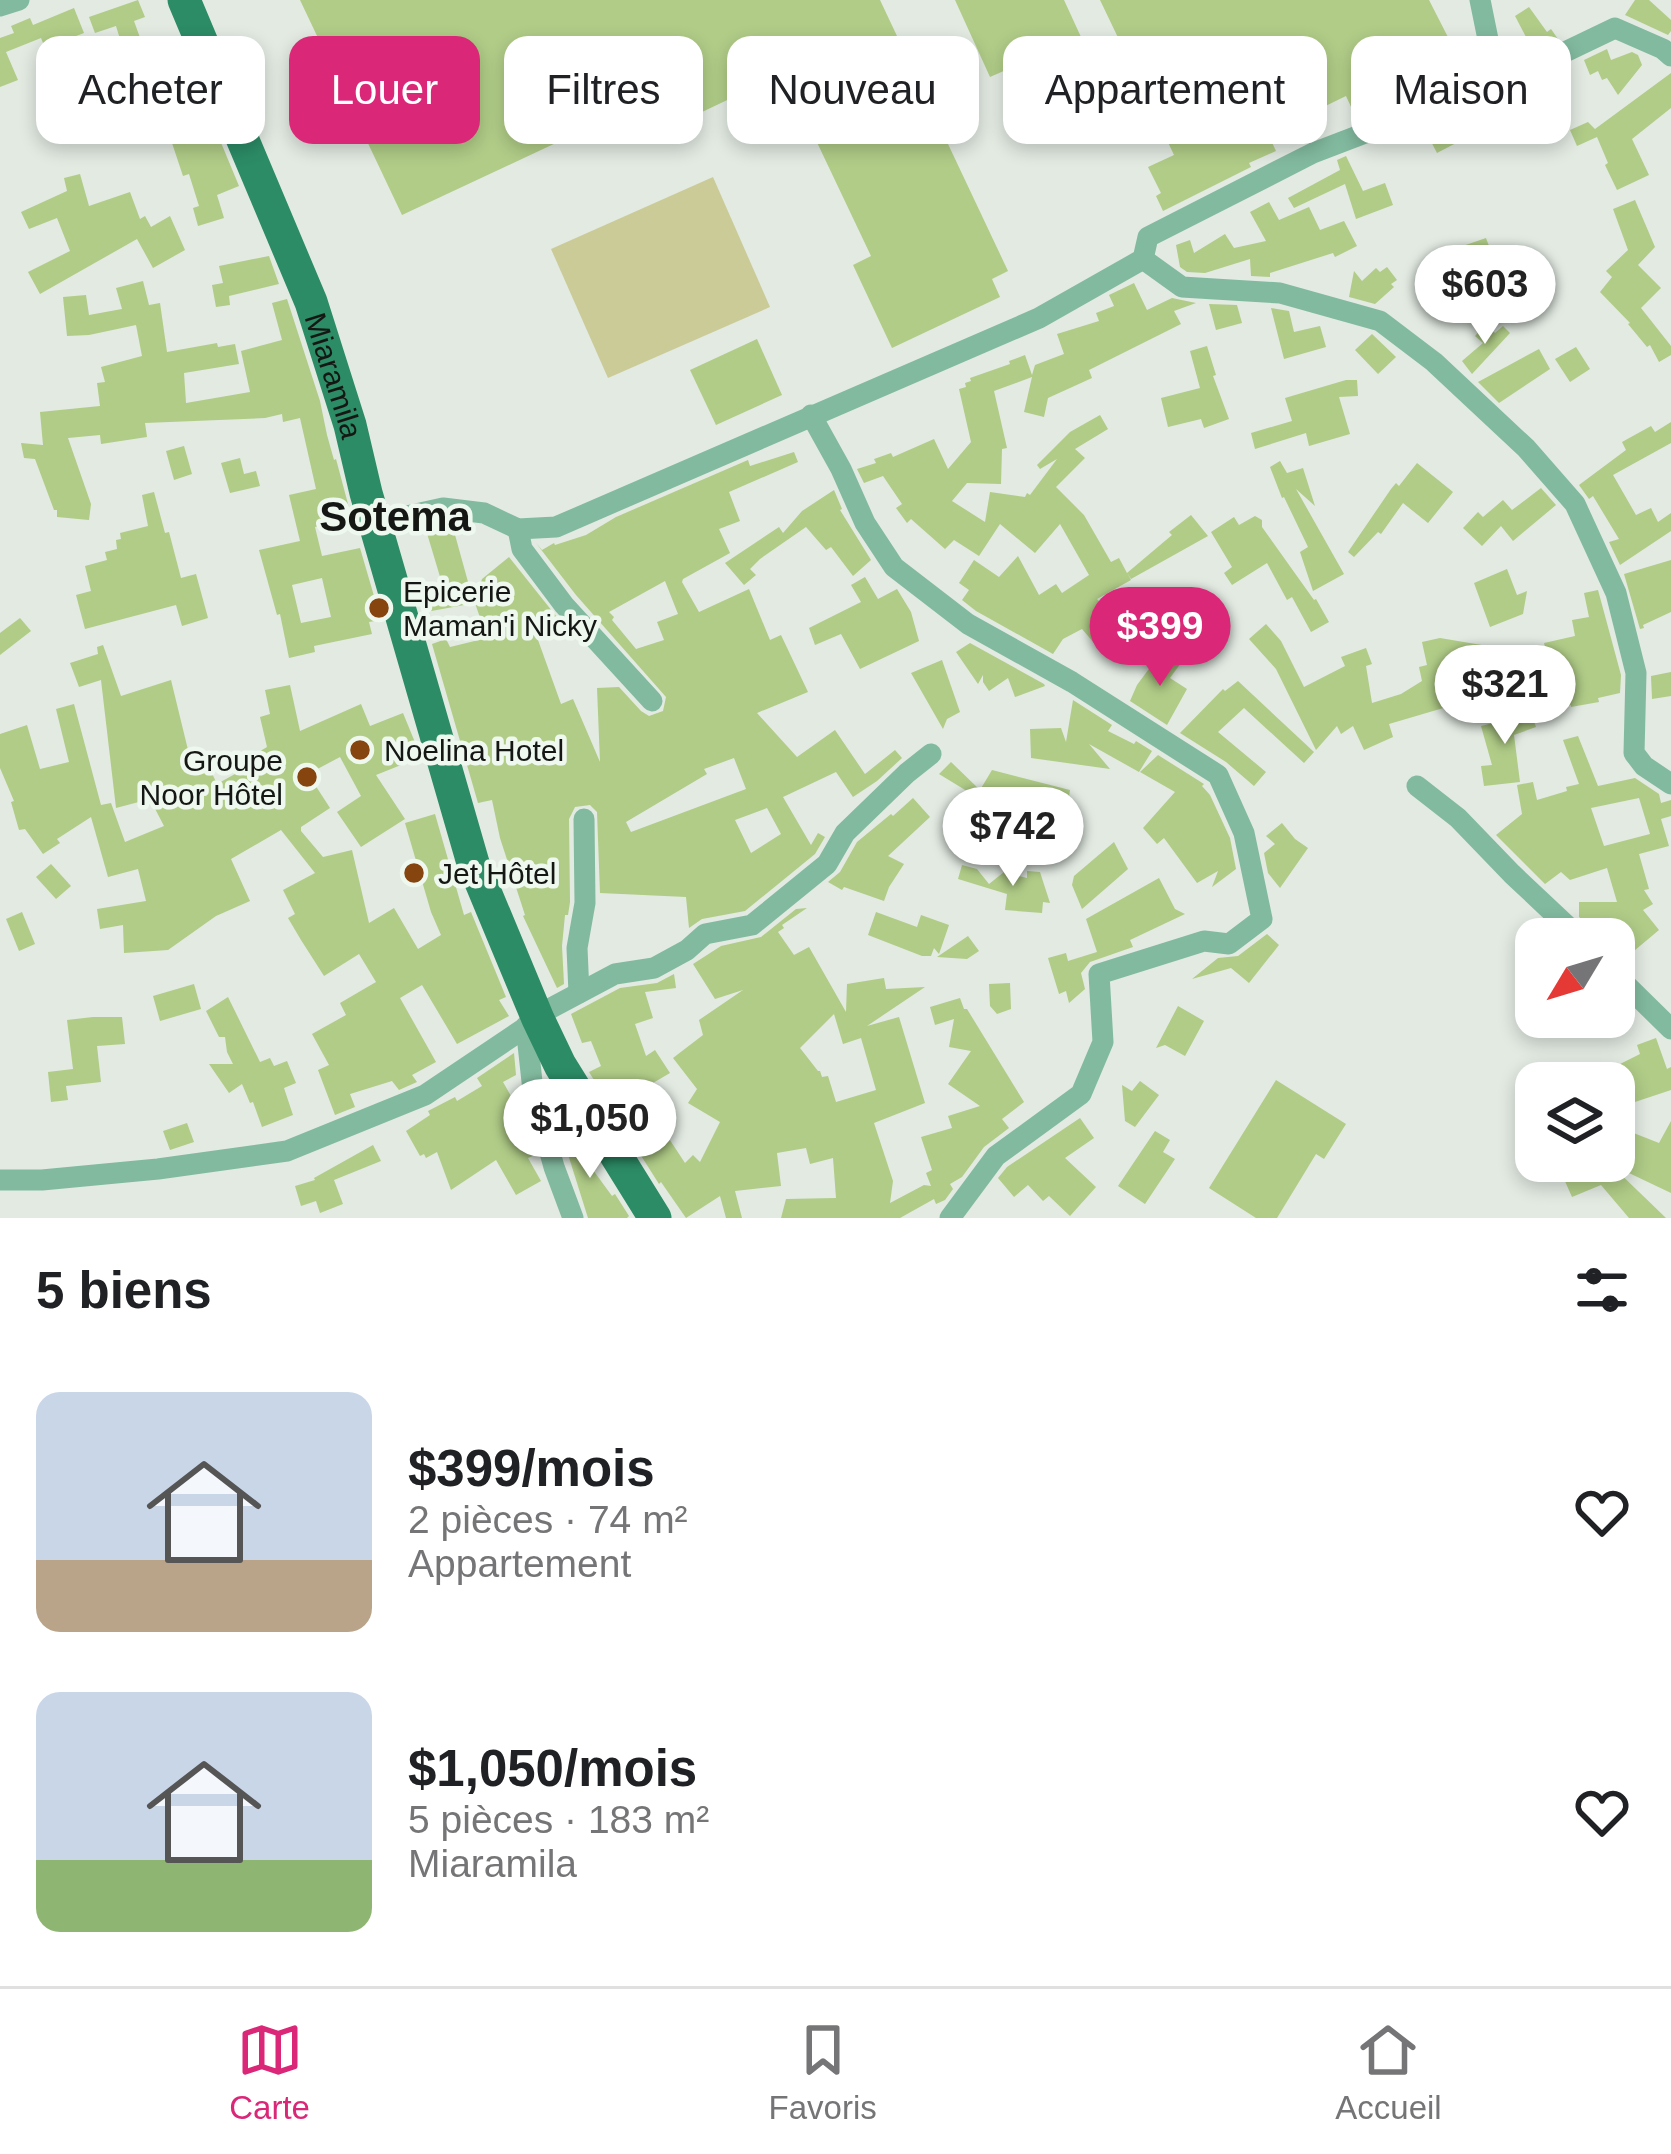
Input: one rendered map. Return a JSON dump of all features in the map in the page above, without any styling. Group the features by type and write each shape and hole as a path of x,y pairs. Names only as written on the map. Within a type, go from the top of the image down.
{"main road":[{"name":"Miaramila","path":"184,0 311,302 473,863 533,1020 655,1218"}],"street":[{"path":"0,7 19,0"},
{"path":"1480,0 1487,36"},
{"path":"1571,49 1615,28 1671,56"},
{"path":"375,523 443,508 484,512 518,529 556,527 1039,318 1143,259 1148,237 1312,153 1351,138"},
{"path":"1143,259 1182,287 1280,293 1380,321 1434,362 1526,448 1575,504 1616,592 1636,673 1634,752 1644,766 1671,784"},
{"path":"811,415 865,523 894,567 968,624 1072,682 1218,775 1244,832 1262,919 1229,944 1204,941 1099,974 1103,1042 1081,1094 996,1156 950,1218"},
{"path":"518,529 521,549 564,605 652,701"},
{"path":"0,1180 158,1169 287,1151 425,1095 533,1020 615,974 654,968 705,934 752,925 827,864 845,833 931,754"},
{"path":"1418,786 1458,818 1559,918"},
{"path":"580,993 584,819"},
{"path":"1635,994 1671,1029"},
{"path":"533,1020 532,1091 573,1218"}],"green space":[{"path":"713,177 770,307 608,378 551,249"}],"building":[{"path":"138,0 145,17 134,21 139,36 119,36 116,26 95,33 89,17"},
{"path":"300,0 880,0 897,36 727,36 727,100 703,112 703,36 504,36 504,144 554,144 402,215 368,144 480,144 480,36 317,36"},
{"path":"955,0 1064,0 1081,36 1003,36 1003,71 990,77 979,53 979,36 971,36"},
{"path":"1100,0 1429,0 1447,36 1351,36 1351,107 1346,96 1327,105 1327,36 1117,36"},
{"path":"1635,0 1649,0 1671,20 1668,35 1625,15"},
{"path":"1529,7 1547,32 1551,29 1556,36 1525,36 1515,16"},
{"path":"74,8 84,33 36,36 6,52 18,80 0,87 0,38 14,33 11,26 30,18 33,25"},
{"path":"1607,49 1611,60 1632,52 1642,65 1618,95 1598,71 1590,75 1584,60"},
{"path":"1671,73 1671,108 1632,139 1649,175 1617,190 1597,137 1577,146 1571,132 1588,122 1595,129"},
{"path":"172,144 222,144 239,186 217,195 224,218 198,226 193,208 199,206 189,174 183,176"},
{"path":"818,144 948,144 1008,271 992,279 1000,297 892,348 853,265 871,256"},
{"path":"1169,144 1273,144 1276,151 1163,211 1156,196 1161,193 1148,167 1174,155"},
{"path":"1432,144 1454,144 1437,153"},
{"path":"1346,156 1363,191 1385,183 1393,205 1356,219 1345,184 1294,208 1288,198 1340,170 1337,160"},
{"path":"80,174 89,206 130,192 140,219 145,216 151,227 170,216 185,250 153,268 137,239 40,294 28,272 70,251 57,218 29,229 21,212 67,191 64,178"},
{"path":"1635,200 1655,247 1638,265 1661,288 1641,308 1671,346 1671,355 1659,362 1650,345 1600,292 1612,277 1606,271 1628,250 1613,209"},
{"path":"1269,202 1279,220 1309,207 1320,230 1344,221 1357,246 1335,257 1333,253 1270,273 1270,277 1251,276 1250,259 1205,273 1180,267 1176,245 1190,240 1194,253 1225,234 1234,248 1266,241 1250,212"},
{"path":"1486,238 1502,281 1516,274 1525,291 1485,305 1479,293 1471,296 1454,249"},
{"path":"269,256 279,284 229,296 230,305 216,307 212,285 223,283 219,266"},
{"path":"1387,267 1397,280 1375,304 1349,297 1354,271 1362,281 1376,268 1380,272"},
{"path":"143,281 149,305 160,303 167,352 235,344 239,364 184,373 186,403 250,392 241,351 282,340 272,303 287,299 352,519 315,527 322,556 360,548 381,620 369,622 372,634 314,646 315,652 289,658 259,550 300,541 289,495 316,489 300,418 283,422 282,414 145,423 147,437 101,444 100,435 68,438 91,504 89,520 57,517 35,459 24,458 21,443 43,445 40,412 100,406 97,383 105,382 101,367 142,356 136,325 67,336 63,297 86,295 89,315 122,309 116,288","holes":["322,578 331,617 301,623 292,585"]},
{"path":"1134,283 1147,310 1172,298 1196,303 1174,311 1181,324 1089,370 1092,378 1048,398 1044,417 1024,412 1032,377 994,391 1007,448 1002,449 1001,484 967,483 952,501 985,522 990,492 1030,495 1057,459 1040,469 1037,465 1070,432 1100,415 1108,429 1075,449 1085,458 1056,487 1084,515 1111,562 1119,558 1127,573 1191,515 1208,536 1131,579 1128,574 1131,580 1097,599 1118,621 1094,643 1082,629 1063,639 1053,654 976,611 962,600 969,590 959,583 974,560 999,577 1018,556 1039,595 1056,584 1062,593 1089,575 1060,524 1035,553 1000,524 979,556 954,540 945,549 911,519 907,523 896,508 902,504 883,476 864,483 857,469 934,439 948,469 971,442 959,389 970,378 1025,355 1032,375 1035,365 1064,354 1057,334 1099,321 1096,313 1114,306 1109,295"},
{"path":"1209,304 1237,305 1242,323 1216,330"},
{"path":"1271,308 1289,311 1294,332 1320,326 1326,347 1284,359"},
{"path":"1486,324 1495,333 1503,326 1510,333 1472,374 1462,361 1483,343 1475,336"},
{"path":"1372,334 1396,357 1378,374 1355,350"},
{"path":"757,339 782,395 716,425 690,370"},
{"path":"1207,346 1229,419 1204,428 1201,419 1168,427 1161,398 1200,388 1190,351"},
{"path":"1576,347 1590,369 1570,382 1555,359"},
{"path":"1539,349 1550,369 1499,403 1478,382"},
{"path":"1357,380 1358,396 1339,397 1350,434 1309,446 1306,433 1255,449 1251,433 1292,421 1285,398"},
{"path":"1671,422 1671,443 1613,475 1636,515 1651,508 1658,522 1671,513 1671,531 1620,565 1609,542 1619,539 1593,496 1589,499 1579,485 1626,450 1622,442 1651,426 1655,432"},
{"path":"184,446 192,474 174,480 166,451"},
{"path":"794,452 798,462 729,492 740,521 719,529 730,553 682,582 699,612 749,589 770,640 781,635 808,692 757,713 797,757 835,730 865,774 895,750 902,758 853,797 836,772 783,797 811,845 818,833 825,837 815,854 745,911 702,919 689,928 686,897 600,893 597,812 590,805 575,807 569,819 564,984 557,988 523,916 492,800 478,803 432,644 446,639 450,647 487,638 475,603 426,612 421,598 444,590 426,530 452,524 470,589 479,582 480,586 509,557 568,631 560,627 538,640 561,704 573,699 600,762 597,688 619,687 649,716 663,711 666,697 536,543 542,550 586,535 616,517 748,460 750,466","holes":["665,581 678,614 657,622 664,640 636,649 609,612","734,758 746,789 631,832 626,822 707,774 704,769","767,808 781,834 751,853 735,820"]},
{"path":"240,458 244,474 256,471 260,486 230,493 221,463"},
{"path":"1280,461 1287,473 1303,468 1315,506 1296,489 1344,574 1313,591 1300,552 1308,547 1270,467"},
{"path":"1417,463 1453,492 1428,523 1403,503 1381,534 1354,557 1348,552 1391,489"},
{"path":"1541,488 1556,505 1513,541 1501,526 1482,546 1463,528 1478,512 1483,517 1503,500 1512,510"},
{"path":"834,490 840,510 871,560 853,576 831,547 826,550 806,527 760,559 750,569 756,575 744,585 725,563 779,527 783,533 802,511"},
{"path":"154,492 181,578 196,574 208,618 182,626 176,605 85,629 76,595 91,591 85,566 107,560 105,552 117,549 120,533 148,526 142,495"},
{"path":"1255,516 1329,622 1311,632 1267,563 1232,585 1224,573 1232,567 1211,532 1234,517 1239,525"},
{"path":"1671,560 1671,612 1640,629 1624,574"},
{"path":"1507,569 1517,595 1527,591 1523,614 1490,627 1474,583"},
{"path":"865,577 878,599 897,589 911,612 919,641 860,669 841,634 815,645 809,628 861,602 851,585"},
{"path":"1598,590 1621,675 1620,693 1546,713 1528,682 1550,669 1544,643 1575,636 1572,620 1589,617 1584,593"},
{"path":"1151,598 1172,618 1159,632 1136,611"},
{"path":"20,618 31,631 0,655 0,633"},
{"path":"1266,624 1281,641 1304,687 1345,666 1341,657 1366,648 1372,664 1366,666 1372,703 1422,681 1419,667 1427,665 1422,642 1440,638 1517,651 1514,674 1496,675 1501,691 1389,724 1393,737 1364,750 1353,726 1341,734 1337,726 1316,750 1276,669 1249,639"},
{"path":"970,643 1045,686 1015,697 1008,678 989,691 983,675 978,684 956,652"},
{"path":"103,645 121,696 171,680 189,754 200,748 217,784 244,769 240,763 267,747 260,717 270,714 265,690 290,685 300,731 361,704 370,726 403,713 421,757 376,775 405,819 361,847 337,812 361,796 340,757 308,774 330,808 301,831 323,857 352,850 369,923 394,908 418,949 441,935 405,823 435,814 464,915 471,912 506,997 499,1000 509,1016 457,1044 422,985 400,998 436,1062 412,1075 417,1082 399,1090 392,1081 350,1094 355,1107 335,1115 318,1070 329,1065 312,1034 346,1015 340,1003 376,982 359,954 324,976 301,940 288,918 295,914 283,890 315,873 281,830 231,859 250,901 216,916 168,950 124,953 123,925 100,929 97,909 146,901 138,869 108,877 91,817 43,854 25,829 19,830 14,801 0,768 0,734 27,725 40,769 69,762 56,709 74,704 101,805 111,803 125,842 164,826 150,799 116,808 101,680 79,687 70,663 98,654 97,647"},
{"path":"1163,650 1181,663 1170,678 1187,689 1167,725 1130,701"},
{"path":"942,660 960,712 947,719 943,729 911,673"},
{"path":"1671,672 1671,696 1652,699 1651,676"},
{"path":"1238,681 1314,752 1304,763 1244,708 1218,732 1266,772 1254,786 1180,733 1223,689"},
{"path":"1073,700 1112,725 1108,731 1152,751 1139,772 1089,744 1110,769 1031,758 1030,729 1061,728 1066,742"},
{"path":"1528,705 1536,727 1514,735 1520,782 1484,786 1481,766 1492,765 1481,726 1514,718 1512,710"},
{"path":"1578,736 1598,786 1635,778 1659,794 1661,803 1671,800 1671,816 1661,819 1669,846 1639,854 1649,889 1644,890 1653,904 1643,910 1659,930 1635,950 1635,918 1579,917 1579,902 1617,902 1607,868 1570,880 1561,872 1545,884 1496,835 1522,814 1517,785 1533,782 1537,800 1579,784 1563,740","holes":["1639,798 1650,834 1604,846 1591,808"]},
{"path":"1158,755 1204,784 1230,838 1236,869 1212,887 1218,871 1197,883 1164,838 1157,844 1143,828 1175,792 1140,772"},
{"path":"951,762 980,790 992,770 1070,790 1064,831 1014,817 1008,831 1002,828 994,858 963,816 975,796 939,774"},
{"path":"913,798 930,817 888,856 904,864 884,901 828,882 840,872 857,842"},
{"path":"1282,823 1308,848 1280,888 1268,873 1264,853 1275,844 1266,836"},
{"path":"1114,842 1128,869 1082,909 1072,885 1074,876"},
{"path":"51,864 71,886 56,899 36,877"},
{"path":"962,865 977,869 989,884 1004,872 1027,878 1027,871 1040,872 1050,903 1043,902 1042,913 1005,910 1007,894 958,879"},
{"path":"1159,878 1175,909 1185,914 1130,940 1133,947 1090,962 1081,973 1085,989 1069,1003 1066,991 1059,994 1048,958 1066,953 1068,961 1097,952 1086,919"},
{"path":"807,908 778,932 794,955 809,947 846,1012 847,984 884,978 886,989 925,987 867,1026 899,1017 925,1103 874,1123 893,1181 890,1203 924,1185 931,1186 926,1173 932,1170 921,1137 952,1128 948,1116 980,1106 948,1084 971,1051 949,1047 954,1019 935,1025 930,1007 960,998 1024,1102 1002,1119 1009,1128 950,1184 953,1189 945,1200 936,1204 934,1199 900,1218 781,1218 786,1199 836,1198 833,1158 810,1164 806,1148 777,1153 781,1186 735,1191 742,1218 726,1218 720,1196 686,1218 626,1132 630,1130 602,1083 597,1085 589,1072 601,1066 591,1041 582,1043 571,1014 620,988 657,983 674,974 676,988 645,992 653,1018 635,1024 646,1056 655,1050 670,1073 653,1083 676,1112 660,1125 685,1163 693,1155 700,1162 720,1122 688,1103 697,1089 673,1058 703,1035 699,1020 743,990 715,999 693,964 721,946 761,937 796,909","holes":["834,1014 843,1044 861,1038 876,1090 836,1102 828,1076 822,1077 800,1048"]},
{"path":"22,912 35,944 19,951 6,919"},
{"path":"876,912 917,927 921,915 949,925 939,954 934,948 931,956 922,956 868,935"},
{"path":"1267,934 1279,945 1249,983 1231,968 1192,979 1218,958 1238,956"},
{"path":"968,936 979,951 967,959 937,957"},
{"path":"1010,983 1011,1009 997,1014 990,1006 989,984"},
{"path":"194,984 201,1009 160,1021 153,996"},
{"path":"228,997 260,1062 270,1058 274,1066 287,1061 296,1083 284,1088 293,1115 262,1127 242,1084 229,1093 209,1064 233,1064 225,1037 219,1037 206,1011"},
{"path":"1178,1006 1204,1021 1185,1056 1165,1045 1156,1048"},
{"path":"122,1017 125,1044 97,1046 101,1082 66,1086 68,1100 51,1102 48,1072 73,1069 67,1020"},
{"path":"1656,1038 1667,1069 1671,1067 1671,1090 1635,1102 1635,1062 1624,1062 1640,1054 1637,1045"},
{"path":"514,1053 516,1075 503,1082 522,1109 535,1155 528,1158 541,1181 516,1195 496,1160 451,1190 437,1152 420,1156 406,1131 430,1115 428,1111 482,1086 477,1078"},
{"path":"1276,1080 1346,1124 1324,1159 1316,1154 1277,1218 1256,1218 1209,1188"},
{"path":"1140,1081 1159,1095 1135,1127 1125,1121 1122,1085 1132,1091"},
{"path":"550,1097 585,1159 615,1194 627,1218 588,1218"},
{"path":"1080,1118 1094,1138 1065,1158 1096,1187 1070,1216 1049,1196 1043,1201 1028,1185 1014,1197 998,1178 1007,1167"},
{"path":"1671,1121 1671,1193 1635,1176 1635,1134 1659,1143"},
{"path":"187,1123 194,1142 170,1150 163,1131"},
{"path":"1155,1131 1170,1140 1163,1152 1175,1159 1145,1204 1118,1186"},
{"path":"373,1145 381,1161 334,1180 343,1204 320,1213 316,1201 301,1206 295,1186 315,1180"},
{"path":"1565,1182 1629,1182 1666,1218 1629,1218 1601,1185 1572,1197"}],"place":[{"name":"Epicerie Maman'i Nicky","path":"379,608"},
{"name":"Noelina Hotel","path":"360,750"},
{"name":"Groupe Noor Hôtel","path":"307,777"},
{"name":"Jet Hôtel","path":"414,873"}],"district":[{"name":"Sotema","path":"395,516"}]}
